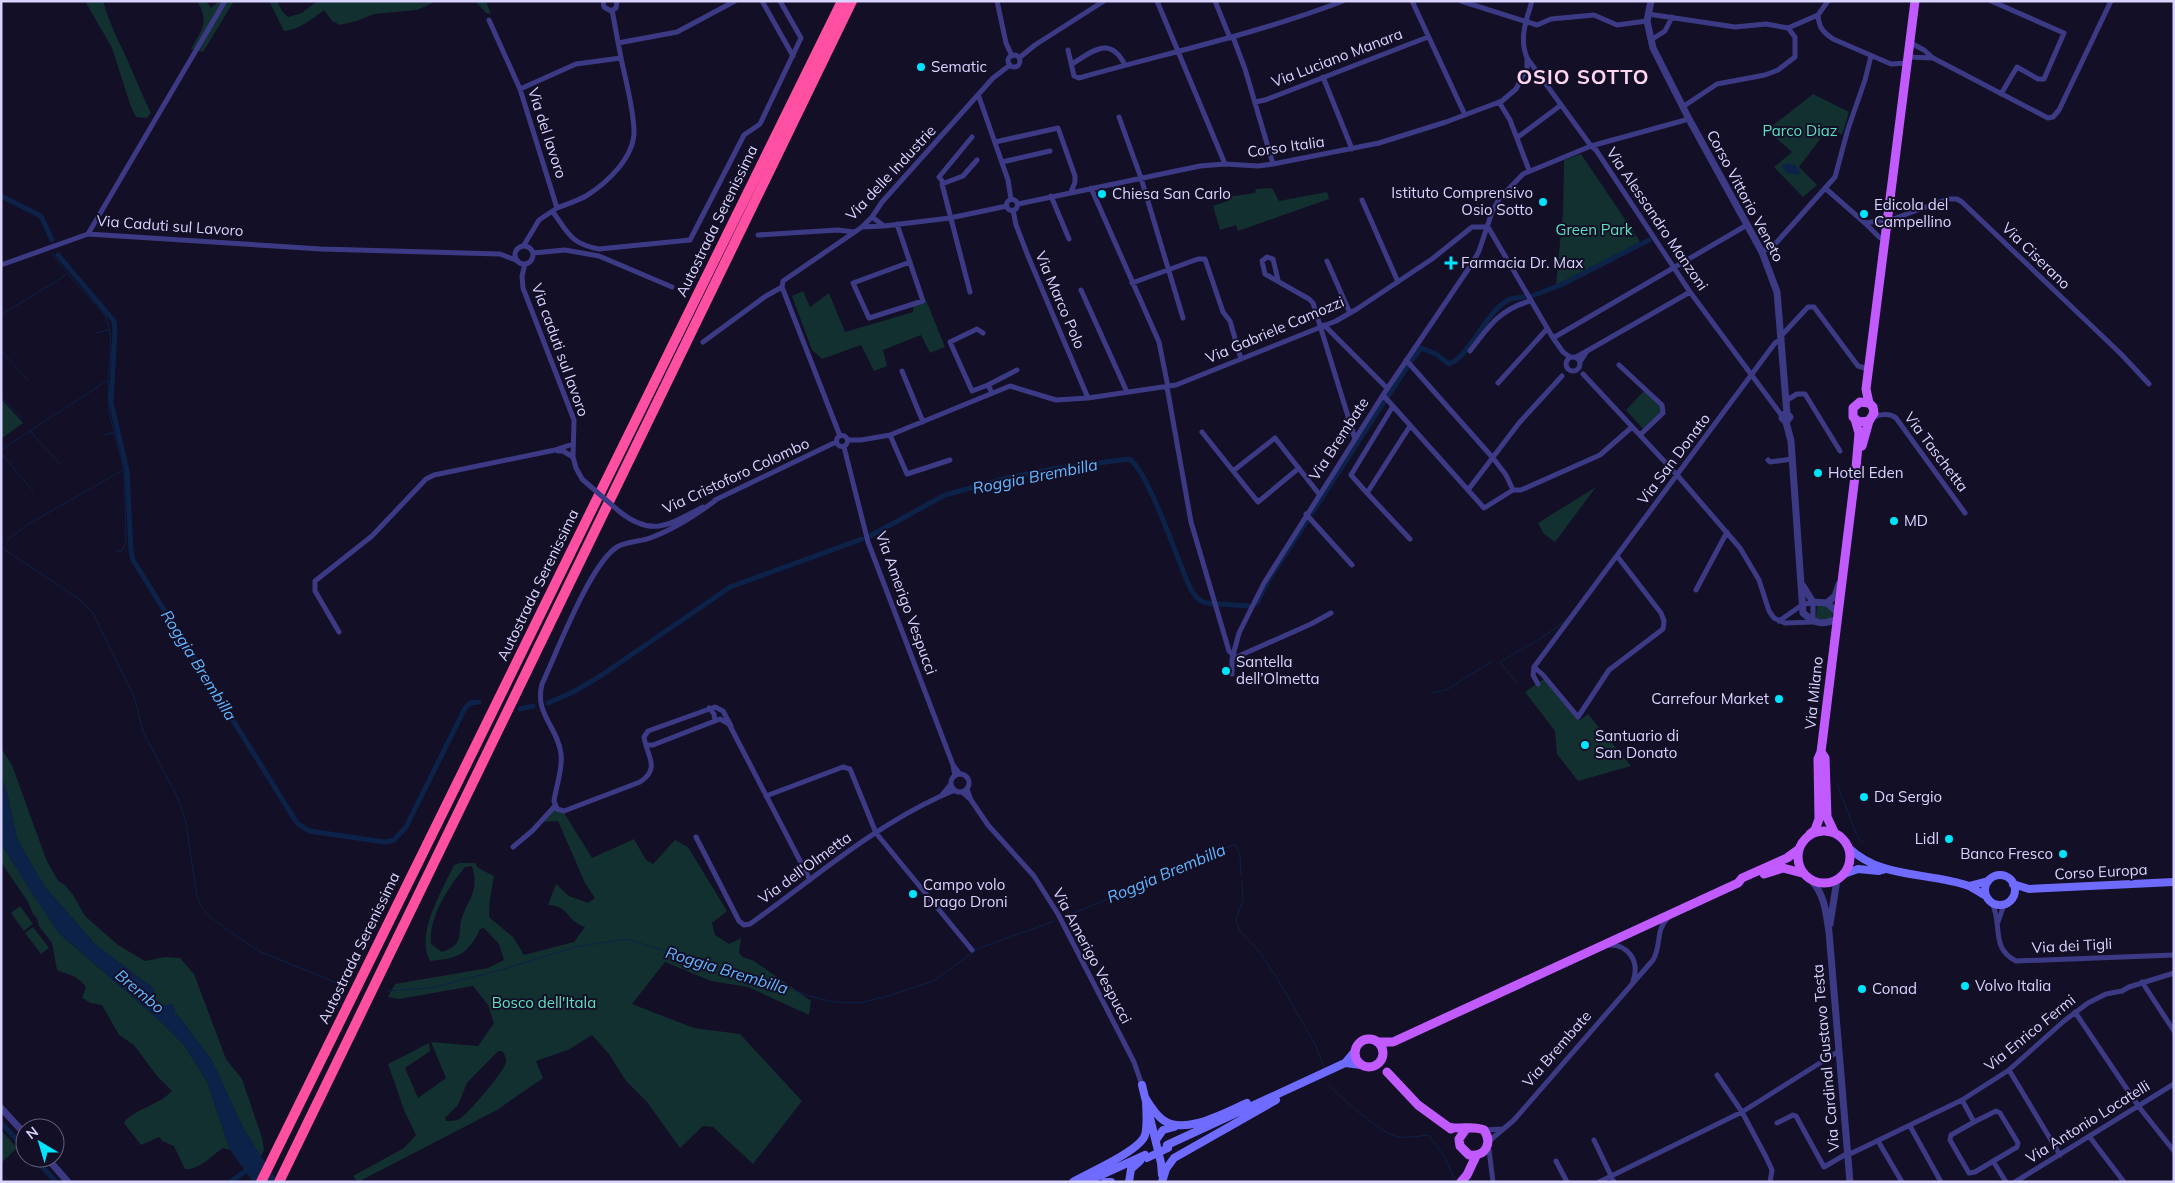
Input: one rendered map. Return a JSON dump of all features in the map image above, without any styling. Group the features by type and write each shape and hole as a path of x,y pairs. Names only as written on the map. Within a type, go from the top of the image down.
{"highway":[{"name":"Autostrada Serenissima","path":"262,1182 842,1"},
{"name":"Autostrada Serenissima","path":"280,1182 852,1"}],"main road":[{"path":"1856,468 1871,420 1871,405 1866,389 1868,369 1915,1"},
{"path":"1856,468 1859,433 1858,424 1852,411 1866,389"},
{"path":"1855,405 1860,402 1871,405"},
{"path":"1854,418 1860,422 1871,420"},
{"name":"Via Milano","path":"1810,834 1815,830 1819,819 1818,759 1822,752 1834,637 1856,468"},
{"name":"Via Milano","path":"1822,752 1825,758 1827,817 1834,832"},
{"path":"1802,873 1798,862 1798,850 1810,834 1821,830 1834,832 1849,848 1867,862 1886,869"},
{"path":"1844,874 1850,859 1849,848"},
{"path":"1738,883 1742,878 1787,858 1798,850"},
{"path":"1086,1182 1146,1157 1346,1063 1355,1052 1358,1044 1364,1039 1372,1038 1380,1042 1393,1042 1738,883 1745,883 1783,868 1802,873 1811,880 1824,883 1837,880 1844,874 1858,869 1879,871 1886,869"},
{"name":"Corso Europa","path":"1886,869 1969,886 1986,896 1992,903"},
{"name":"Corso Europa","path":"1969,886 1988,881 1995,876 2003,876 2013,884 2029,889 2174,882"},
{"path":"1986,896 1988,881"},
{"path":"2013,884 2015,889 2013,897"},
{"name":"Corso Europa","path":"2004,905 2013,897 2029,889"},
{"path":"1992,903 2004,905"},
{"path":"1380,1042 1383,1048 1386,1072"},
{"path":"1374,1066 1393,1042"},
{"path":"1355,1052 1356,1059 1361,1065"},
{"path":"1346,1063 1374,1066 1386,1072 1418,1105 1449,1127 1459,1139 1460,1146 1467,1160 1464,1178"},
{"path":"1142,1084 1161,1163 1162,1181"},
{"path":"1156,1140 1162,1130 1176,1126 1191,1125 1298,1085"},
{"path":"1162,1181 1169,1163 1180,1154 1264,1107 1298,1085"},
{"path":"1146,1099 1159,1117 1176,1126"},
{"path":"1073,1182 1133,1148 1143,1139 1146,1129 1146,1099"},
{"path":"1449,1127 1466,1128 1475,1126 1484,1130 1483,1150 1464,1178"},
{"path":"1459,1139 1466,1128"},
{"path":"1464,1152 1483,1150"},
{"path":"1129,1182 1129,1175 1133,1166 1146,1157"},
{"path":"1105,1182 1111,1182"}],"street":[{"name":"Via Caduti sul Lavoro","path":"225,1 88,234 322,249 500,254 525,264"},
{"path":"603,1 605,9 612,10 617,6 617,1"},
{"path":"618,43 677,32 735,1"},
{"path":"762,1 793,56"},
{"path":"780,1 801,38 793,56"},
{"path":"997,1 1006,43 1012,56 1019,58"},
{"name":"Via delle Industrie","path":"703,342 770,293 782,287 783,282 862,227 876,212 882,202 994,78 1010,65 1018,66 1019,58 1035,44 1104,1"},
{"path":"1157,1 1225,164"},
{"path":"1215,1 1246,69 1272,164"},
{"path":"1068,50 1074,76 1079,78 1301,18 1343,1"},
{"path":"1412,1 1465,115"},
{"path":"1462,1 1538,26 1552,19 1594,15 1617,25 1647,17 1672,17 1735,27 1766,24 1788,28 1818,15 1828,1"},
{"path":"1526,21 1532,1"},
{"name":"Corso Vittorio Veneto","path":"1651,1 1647,17 1653,48 1689,119 1762,252 1777,292 1787,400 1785,417 1790,432 1802,609"},
{"path":"1991,1 2064,33 2044,79 2038,79 2017,67 2001,94"},
{"path":"1910,42 1933,58 2001,94 2048,118 2053,117 2059,110 2111,1"},
{"path":"518,261 515,256 516,250 524,245 539,220 555,210 586,196 614,174 630,149 634,132 612,10"},
{"path":"1818,15 1820,27 1825,34 1891,64 1907,60 1933,58"},
{"path":"1651,40 1665,30 1672,17"},
{"name":"Via del lavoro","path":"489,20 520,89 555,210 576,243 599,249 690,240 744,135 760,124 793,56"},
{"name":"Via Alessandro Manzoni","path":"1526,21 1523,32 1523,48 1527,58 1598,153 1690,292 1751,376 1785,417"},
{"path":"1684,106 1717,84 1765,75 1778,70 1795,57 1794,37 1788,28"},
{"name":"Via Luciano Manara","path":"1255,102 1265,100 1428,37"},
{"path":"1072,64 1095,50 1104,48 1112,49 1119,54 1125,65"},
{"path":"1010,65 1008,60 1012,56"},
{"path":"1762,252 1777,242 1838,172 1848,129 1866,80 1871,56"},
{"path":"520,89 576,64 621,58"},
{"name":"Corso Italia","path":"1018,204 1200,166 1225,164 1258,166 1379,143 1500,102 1516,89 1527,68 1527,58"},
{"path":"1323,77 1352,149"},
{"path":"978,97 1008,180 1011,199"},
{"path":"1500,102 1518,138 1529,170"},
{"path":"1518,138 1561,105"},
{"path":"1119,117 1141,178 1183,318"},
{"name":"Via Brembate","path":"1232,674 1232,657 1243,622 1264,583 1383,395 1473,262 1488,227 1492,212 1499,199 1517,178 1529,170 1591,146 1689,119"},
{"path":"994,142 1058,128 1075,176 1076,182 1071,192"},
{"path":"970,292 944,200 943,182 939,177 972,137"},
{"path":"1002,162 1050,150"},
{"path":"943,182 963,176 978,160"},
{"path":"1092,188 1159,342 1191,522 1228,652 1232,657 1311,624 1331,613"},
{"path":"1825,188 1878,237 1885,240"},
{"path":"1052,196 1069,239"},
{"path":"862,227 950,218 1006,206 1013,210 1018,204 1015,200 1011,199"},
{"path":"1006,206 1011,199"},
{"name":"Via Ciserano","path":"1865,223 1887,220 1948,199 1962,202 2121,354 2149,384"},
{"path":"1362,200 1398,282"},
{"name":"Via Marco Polo","path":"1013,210 1016,225 1025,248 1088,398"},
{"path":"876,212 884,226"},
{"path":"872,217 884,226"},
{"path":"897,224 910,262 923,301 869,318 853,283 910,262"},
{"path":"1553,338 1747,225"},
{"name":"Via Gabriele Camozzi","path":"1168,387 1242,359 1350,314 1450,246 1472,227 1488,227"},
{"path":"1488,227 1530,301 1563,352 1579,362 1584,374 1727,532 1752,566 1769,611 1774,618 1785,624 1803,622 1825,623 1837,616 1827,603"},
{"path":"758,235 838,230 854,232"},
{"path":"1,265 88,234"},
{"path":"524,245 529,246 534,253"},
{"path":"534,253 565,250 599,256 672,287"},
{"path":"525,264 532,259 534,253"},
{"path":"1278,280 1273,259 1267,256 1262,261 1265,274 1311,301 1323,326 1355,439"},
{"path":"1132,283 1198,259 1205,259 1223,312 1230,321 1242,359"},
{"path":"1328,261 1350,314"},
{"name":"Via caduti sul lavoro","path":"525,264 522,276 523,288 574,420 573,457"},
{"path":"782,287 840,436"},
{"path":"1081,290 1127,392"},
{"path":"1562,376 1573,371 1587,351 1690,292"},
{"path":"770,293 786,296"},
{"path":"1470,351 1498,316 1509,308 1530,301"},
{"path":"1781,338 1808,307 1814,307 1858,366 1868,369"},
{"path":"1323,326 1388,388"},
{"path":"983,333 977,329 950,342 972,391 1017,370"},
{"path":"1498,383 1548,329"},
{"name":"Via San Donato","path":"1534,667 1678,476 1775,343 1781,338"},
{"path":"1470,489 1519,423 1562,376 1566,360 1570,357"},
{"path":"1406,360 1493,458 1506,475 1513,490"},
{"path":"1619,365 1662,405 1663,413 1640,435"},
{"path":"1566,366 1573,371 1584,374"},
{"path":"902,370 923,422"},
{"path":"988,385 992,393"},
{"path":"840,436 846,436 848,440 861,440 890,435 1010,386 1049,399 1088,398 1168,387"},
{"path":"1787,400 1798,394 1804,394 1840,452"},
{"path":"1383,395 1470,489 1484,508 1513,490 1522,490 1600,455 1632,426"},
{"name":"Via Taschetta","path":"1871,405 1881,414"},
{"path":"1393,406 1351,475 1410,539"},
{"name":"Via Taschetta","path":"1871,420 1881,414 1892,415 1896,418 1965,513"},
{"path":"1367,493 1410,426"},
{"path":"1202,432 1258,502 1299,468"},
{"path":"890,435 907,474 950,460"},
{"path":"840,436 836,442 840,446 844,447 848,440"},
{"path":"1233,471 1275,438 1319,494"},
{"name":"Via Cristoforo Colombo","path":"573,457 582,479 620,512 632,521 645,527 672,523 836,442"},
{"path":"339,632 316,591 315,581 372,536 426,479 434,475 554,450 573,444"},
{"name":"Via Amerigo Vespucci","path":"844,447 868,542 957,775 965,775 969,780 965,791 970,800 988,825 1034,876 1058,914 1134,1062 1142,1084"},
{"path":"554,450 564,451 573,457"},
{"path":"1768,460 1770,462 1792,459"},
{"path":"716,500 675,527 642,541 617,547 600,565 576,610 542,684 539,701 554,731 562,755 554,801 555,806 557,809 564,811 640,782 648,777 652,765 644,737 648,731 709,708 720,708 810,880"},
{"path":"1306,514 1352,564"},
{"path":"1696,590 1727,532"},
{"path":"1538,684 1532,675 1534,667 1578,717 1609,670 1663,629 1664,621 1661,613 1617,556"},
{"path":"1780,620 1814,602 1827,603 1836,596 1842,580"},
{"path":"1801,581 1805,591 1814,602 1813,622"},
{"path":"1802,609 1813,622"},
{"path":"1802,609 1803,622"},
{"path":"1825,623 1834,637"},
{"path":"709,708 714,714 715,721"},
{"path":"646,745 653,745 715,721 725,720 731,726"},
{"path":"766,796 848,767 853,772 876,833 972,950"},
{"path":"941,796 957,775"},
{"path":"951,784 954,790 965,791"},
{"name":"Via dell'Olmetta","path":"696,837 739,921 744,924 750,924 913,808 954,790"},
{"path":"513,848 555,806"},
{"name":"Via Cardinal Gustavo Testa","path":"1811,880 1823,898 1829,932 1850,1182"},
{"name":"Via Cardinal Gustavo Testa","path":"1829,932 1837,880"},
{"name":"Via dei Tigli","path":"1992,903 1998,925 1999,944 2003,952 2016,961 2174,954"},
{"name":"Via dei Tigli","path":"1998,925 2004,905"},
{"name":"Via Brembate","path":"1483,1150 1504,1130 1653,960 1658,950 1660,927 1674,912"},
{"path":"1599,947 1618,946 1631,954 1635,972 1630,986"},
{"name":"Via Enrico Fermi","path":"1777,1123 1793,1115 1796,1116 1822,1167 1962,1100 2009,1070 2075,1012 2088,1003 2106,994 2122,991 2142,982 2174,973"},
{"path":"2142,982 2174,1031"},
{"path":"2075,1012 2139,1107 2174,1151"},
{"path":"1599,1182 1612,1179 1742,1112 1839,1051"},
{"path":"2009,1070 2060,1155"},
{"path":"1717,1076 1742,1112 1771,1166 1770,1182"},
{"name":"Via Antonio Locatelli","path":"2015,1182 2174,1084"},
{"path":"1962,1100 1974,1122"},
{"path":"1,1108 15,1123"},
{"path":"1996,1111 2000,1113 2018,1143 2016,1147 1975,1172 1969,1173 1950,1140 1951,1135 1974,1122 1996,1111"},
{"path":"1910,1126 1941,1182"},
{"path":"1484,1130 1504,1130"},
{"path":"2089,1136 2124,1182"},
{"path":"1594,1140 1612,1179"},
{"path":"1878,1141 1902,1182"},
{"path":"1483,1150 1490,1160 1493,1182"},
{"path":"1556,1161 1567,1182"},
{"path":"1993,1161 2006,1182"},
{"path":"56,1168 68,1182"}],"green space":[{"path":"85,1 103,1 114,31 151,113 147,118 136,117 112,48"},
{"path":"197,1 206,1 211,8 219,1 234,1 203,52 191,49 204,21"},
{"path":"269,1 277,1 282,11 288,17 302,13 317,1 437,1 417,10 374,14 340,25 332,21 324,10 300,26 284,31"},
{"path":"475,1 486,1 491,14 486,13"},
{"name":"Parco Diaz","path":"1813,94 1849,112 1842,135 1830,126 1799,167 1817,185 1803,197 1774,167 1792,152 1767,130"},
{"name":"Green Park","path":"1581,154 1641,243 1556,285 1563,212 1564,160"},
{"path":"1272,188 1279,201 1327,192 1329,199 1238,231 1236,225 1220,230 1213,206 1228,201 1227,197 1255,193 1256,189"},
{"path":"803,291 810,307 829,293 845,332 913,312 913,305 926,300 945,347 930,353 921,335 883,350 887,366 874,371 861,345 822,359 812,350 792,296"},
{"path":"1646,389 1666,410 1644,430 1626,410"},
{"path":"1,399 23,423 1,439"},
{"path":"1596,487 1555,542 1544,534 1538,523"},
{"path":"1817,604 1823,604 1834,611 1831,619 1816,620"},
{"path":"1545,678 1580,720 1588,714 1631,766 1578,781 1557,754 1555,731 1525,692"},
{"path":"1,748 12,765 46,859 58,881 65,885 73,895 85,916 118,945 145,961 165,957 180,958 194,974 226,1059 242,1079 262,1138 264,1150 261,1156 244,1130 212,1061 175,1013 174,1007 160,1005 156,1000 153,988 96,945 44,886 17,839 6,788 1,779"},
{"name":"Bosco dell'Itala","path":"552,805 563,811 592,858 634,839 646,860 653,864 675,840 688,847 727,911 712,923 715,935 729,944 741,938 739,953 743,957 754,961 811,1001 809,1015 748,987 711,981 665,962 632,1004 694,1028 740,1034 802,1101 753,1164 713,1127 703,1126 680,1148 647,1102 626,1081 609,1054 592,1035 568,1050 536,1061 543,1078 497,1110 358,1182 353,1176 404,1148 416,1135 404,1110 388,1064 429,1043 430,1051 405,1068 418,1098 446,1078 431,1042 478,1046 494,1023 488,1005 473,986 399,999 388,997 395,984 488,968 504,960 499,944 484,928 480,929 471,944 461,954 448,959 430,961 426,950 428,926 437,900 454,865 475,863 478,868 494,876 489,917 513,937 524,955 574,942 585,927 574,921 560,908 548,905 556,884 569,896 588,903 595,898 585,883 558,821 539,822","holes":["472,866 474,889 461,921 458,942 442,952 431,944 431,934 436,913 446,893 465,867","498,1051 503,1052 506,1062 493,1082 461,1118 446,1121 445,1118 458,1105 467,1083"]},
{"path":"1,844 59,933 159,1020 184,1045 207,1081 230,1150 223,1148 200,1165 185,1169 174,1146 162,1141 159,1137 141,1145 124,1123 132,1115 161,1100 172,1091 157,1076 134,1045 119,1035 102,1005 91,1003 82,998 86,987 76,977 57,970 52,943 39,926 37,918 33,914 28,902 1,862"},
{"path":"20,906 33,924 24,931 11,913"},
{"path":"33,927 49,948 41,954 25,933"},
{"path":"1,1130 15,1146 15,1150 1,1163"}],"water":[{"path":"1788,163 1796,166 1801,173 1796,175 1787,173 1782,166"},
{"name":"Brembo","path":"1,779 6,788 17,839 44,886 96,945 153,988 156,1000 160,1005 173,1004 175,1013 212,1061 244,1130 278,1182 253,1182 230,1150 207,1081 184,1045 159,1020 59,933 1,844"}],"waterway":[{"name":"Roggia Brembilla","path":"1,196 41,216 52,240"},
{"name":"Roggia Brembilla","path":"1532,296 1563,284 1649,240"},
{"name":"Roggia Brembilla","path":"52,253 105,315 110,330 108,379"},
{"name":"Roggia Brembilla","path":"58,255 114,321 111,402 127,470 133,560 297,823 309,831 385,842 394,840 406,827 465,708 470,703 479,702"},
{"path":"1,315 66,275"},
{"name":"Roggia Brembilla","path":"1412,360 1421,348 1436,354 1449,364 1464,352 1499,306 1509,299 1523,297"},
{"path":"95,333 109,330"},
{"path":"1,351 29,381"},
{"name":"Roggia Brembilla","path":"1389,395 1407,367"},
{"name":"Roggia Brembilla","path":"1,450 108,380 109,412 124,470 126,541 122,551 115,551"},
{"path":"1,397 22,419"},
{"name":"Roggia Brembilla","path":"1312,513 1384,402"},
{"path":"30,431 61,465"},
{"path":"105,435 114,432"},
{"path":"1,453 34,492"},
{"name":"Roggia Brembilla","path":"870,536 945,495 1007,478 1052,469 1129,459 1136,465 1151,492 1192,591 1201,601 1212,604"},
{"path":"7,540 27,525 123,470"},
{"name":"Roggia Brembilla","path":"1257,603 1269,579 1307,521"},
{"name":"Roggia Brembilla","path":"548,703 573,692 602,675 730,587 862,539"},
{"name":"Roggia Brembilla","path":"1,547 78,598 93,613 135,699 143,732 178,798 186,823 197,896 202,908 209,916 229,931 261,952 347,987"},
{"name":"Roggia Brembilla","path":"1219,604 1249,606"},
{"path":"1517,684 1500,662 1543,637 1568,619"},
{"path":"1433,693 1446,690 1491,662"},
{"name":"Roggia Brembilla","path":"520,709 533,706"},
{"path":"1837,784 1856,833 1863,844"},
{"name":"Roggia Brembilla","path":"1069,915 1120,894 1193,859 1234,845 1240,855 1241,875"},
{"name":"Roggia Brembilla","path":"1242,881 1243,900 1236,919 1239,930 1258,950 1277,978 1315,1044 1324,1067"},
{"name":"Roggia Brembilla","path":"388,991 431,988 504,969 575,947 627,939 729,971 761,978 809,996 834,1002 859,1003 934,981 977,949 1054,921"},
{"name":"Roggia Brembilla","path":"1329,1085 1362,1115 1391,1134 1398,1137 1429,1135 1444,1156 1455,1180"},
{"path":"1,1123 15,1138"},
{"path":"43,1168 56,1182"},
{"path":"230,1182 250,1168"}],"place":[{"name":"Sematic","path":"921,67"},
{"name":"Chiesa San Carlo","path":"1102,194"},
{"name":"Istituto Comprensivo Osio Sotto","path":"1543,202"},
{"name":"Edicola del Campellino","path":"1864,214"},
{"name":"Farmacia Dr. Max","path":"1451,263"},
{"name":"Hotel Eden","path":"1818,473"},
{"name":"MD","path":"1894,521"},
{"name":"Santella dell’Olmetta","path":"1226,671"},
{"name":"Carrefour Market","path":"1779,699"},
{"name":"Santuario di San Donato","path":"1585,745"},
{"name":"Da Sergio","path":"1864,797"},
{"name":"Lidl","path":"1949,839"},
{"name":"Banco Fresco","path":"2063,854"},
{"name":"Campo volo Drago Droni","path":"913,894"},
{"name":"Volvo Italia","path":"1965,986"},
{"name":"Conad","path":"1862,989"}],"district":[{"name":"OSIO SOTTO","path":"1583,77"}]}
